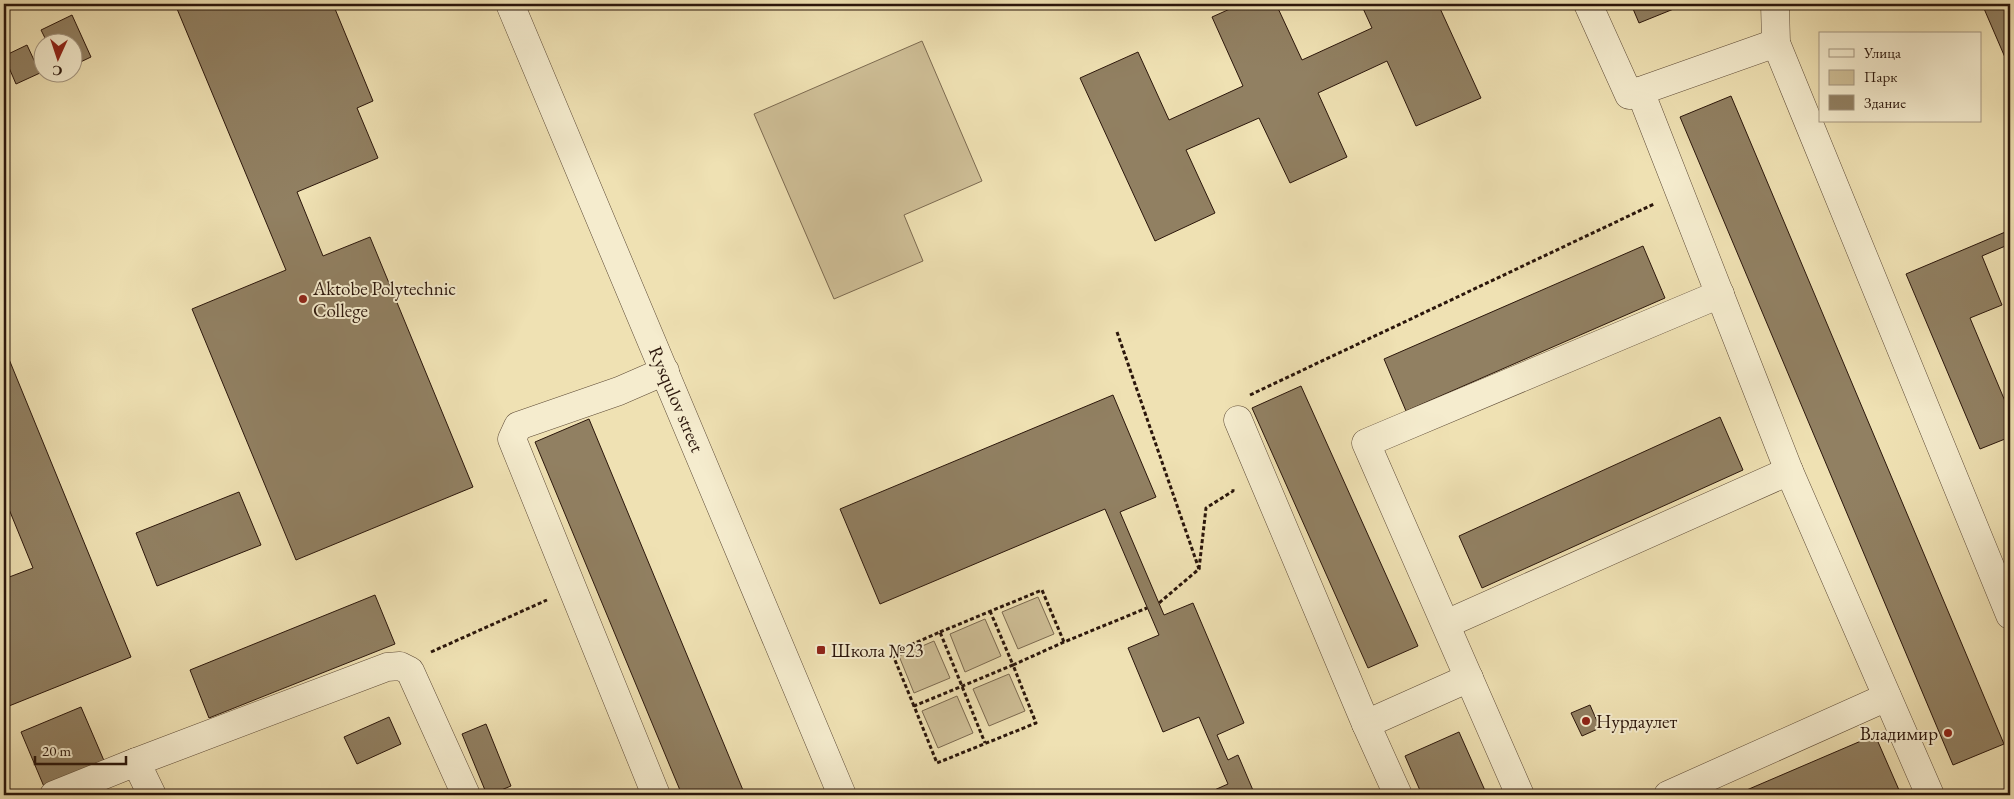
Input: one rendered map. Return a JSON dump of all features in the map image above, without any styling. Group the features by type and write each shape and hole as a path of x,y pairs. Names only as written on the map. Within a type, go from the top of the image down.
{"street":[{"name":"Rysqulov street","path":"510,4 842,795"},
{"path":"1588,4 1629,95 1776,44"},
{"path":"1775,4 1776,44 2010,615"},
{"path":"1640,91 1789,471 1930,795"},
{"path":"1520,795 1366,443 1720,294"},
{"path":"656,795 512,439 518,426 619,391 665,371"},
{"path":"1238,420 1366,724 1398,795"},
{"path":"1446,624 1789,471"},
{"path":"54,795 387,667 400,666 410,671 466,795"},
{"path":"1366,724 1469,678"},
{"path":"1668,795 1887,697"},
{"path":"136,762 152,795"}],"path":[{"path":"1238,420 1242,398 1679,192"},
{"path":"1116,332 1199,569"},
{"path":"1159,603 1199,569 1206,508 1233,491 1234,482"},
{"path":"400,666 572,589"},
{"path":"990,611 1036,722 937,763 892,653 990,611 1042,590 1064,642"},
{"path":"914,706 1147,608"},
{"path":"940,632 985,743"}],"green space":[{"path":"922,41 982,181 904,215 923,261 834,299 754,114"},
{"path":"1038,597 1054,634 1018,649 1002,612"},
{"path":"985,619 1001,656 965,672 950,634"},
{"path":"934,641 950,678 914,693 899,656"},
{"path":"1009,674 1025,711 989,726 973,689"},
{"path":"957,696 973,733 938,748 922,711"}],"building":[{"path":"175,4 333,4 373,101 357,108 378,158 297,192 323,256 370,237 473,487 296,560 192,309 286,270"},
{"path":"1241,4 1276,4 1302,60 1372,28 1361,4 1438,4 1481,98 1416,126 1387,61 1318,93 1347,157 1290,183 1259,118 1186,150 1215,213 1155,241 1080,78 1138,52 1169,120 1243,86 1212,17"},
{"path":"1631,4 1686,4 1639,23"},
{"path":"1982,4 2010,4 2010,69"},
{"path":"72,15 80,32 42,32 41,30"},
{"path":"82,37 91,57 82,61"},
{"path":"27,45 32,56 32,77 16,84 4,56"},
{"path":"1731,96 2004,744 1953,765 1680,117"},
{"path":"2010,230 2010,244 1982,256 2002,305 1970,318 2010,413 2010,437 1980,449 1906,274"},
{"path":"1643,246 1665,298 1406,411 1384,359"},
{"path":"4,347 131,657 4,708 4,579 33,568 4,497"},
{"path":"1301,386 1418,646 1368,668 1252,408"},
{"path":"1113,395 1156,497 1120,512 1164,615 1193,603 1244,723 1217,735 1228,760 1238,755 1255,795 1203,795 1228,784 1199,717 1163,732 1128,648 1159,635 1105,509 880,604 840,509"},
{"path":"1720,417 1743,470 1482,588 1459,536"},
{"path":"589,419 745,795 682,795 535,442"},
{"path":"239,492 261,545 157,586 136,533"},
{"path":"375,595 395,644 209,718 190,670"},
{"name":"Нурдаулет","path":"1590,705 1600,728 1582,736 1571,713"},
{"path":"81,707 105,763 45,789 21,732"},
{"path":"389,717 401,744 357,764 344,737"},
{"path":"486,724 511,786 489,795 487,795 462,734"},
{"path":"1459,732 1487,795 1422,795 1405,756"},
{"path":"1875,735 1899,790 1886,795 1735,795"}],"place":[{"name":"Aktobe Polytechnic College","path":"303,299"},
{"name":"Школа №23","path":"821,650"},
{"name":"Нурдаулет","path":"1586,721"},
{"name":"Владимир","path":"1948,733"}]}
